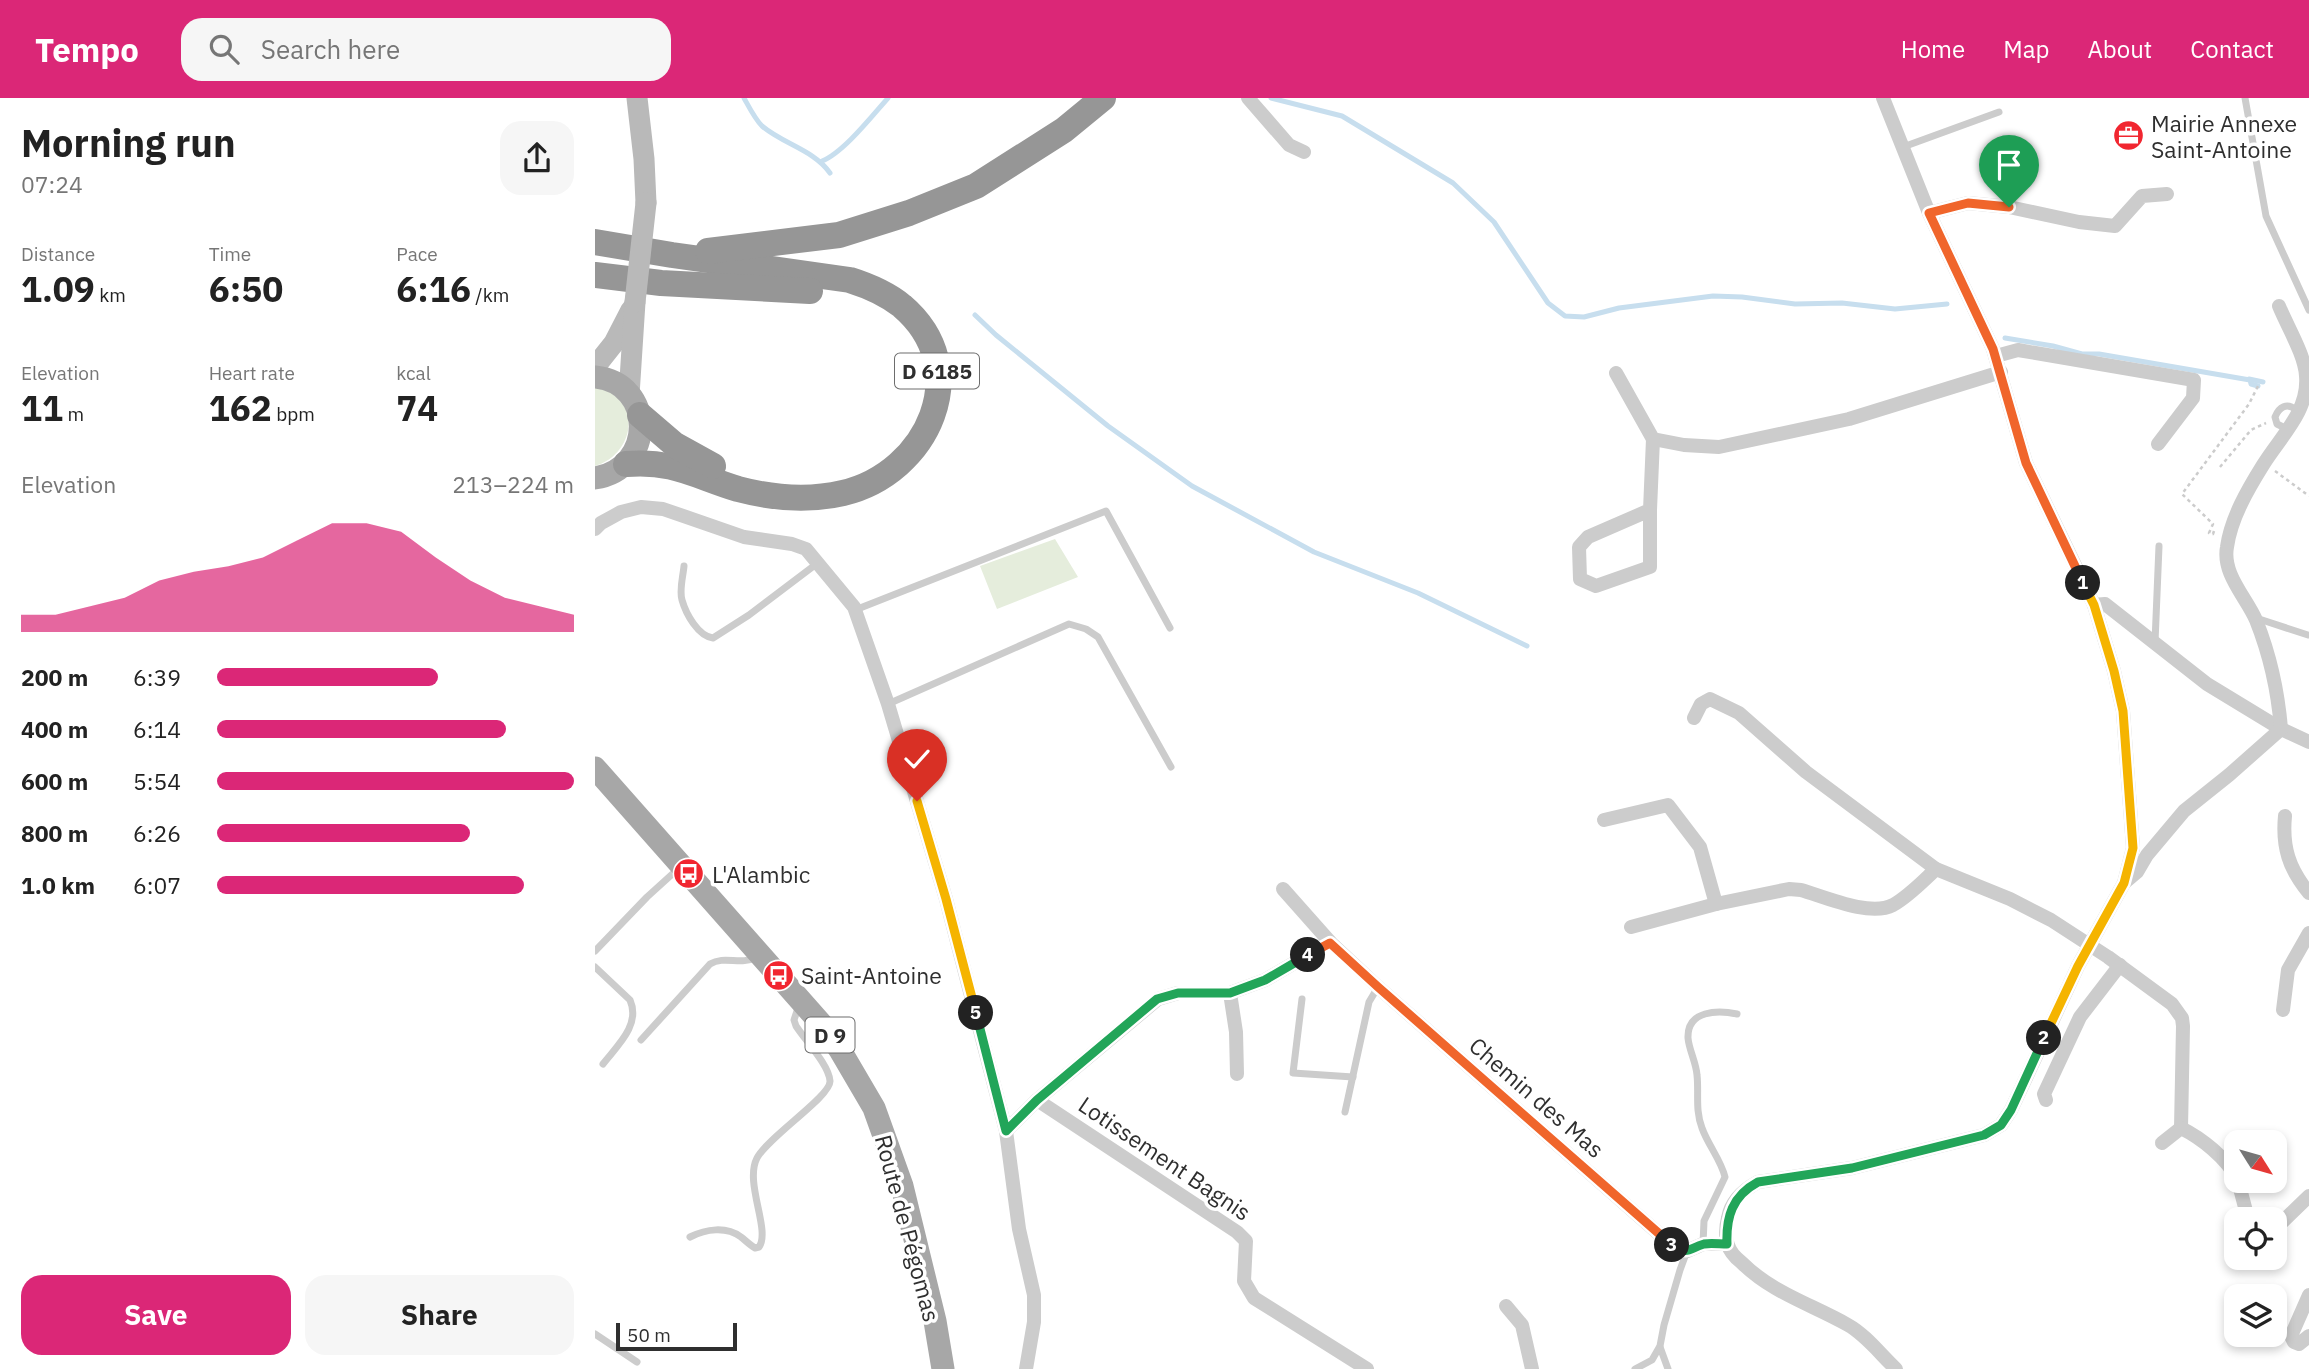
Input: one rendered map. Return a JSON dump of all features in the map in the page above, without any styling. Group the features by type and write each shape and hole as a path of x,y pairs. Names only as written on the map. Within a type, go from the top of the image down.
{"highway":[{"name":"D 6185","path":"672,255 839,235 909,213 976,186 1064,130 1103,98"},
{"name":"D 6185","path":"595,242 850,279 879,291 903,307 928,340 939,378 937,398 925,432 916,448 885,476 844,493 820,498 777,496 738,489 701,474 664,465 645,462 626,464"},
{"path":"595,275 661,284 793,289 847,295 867,301 893,318 906,332 922,365 924,384 920,404 904,438 885,458 855,475 835,481 791,485 758,480 723,470 700,461 675,445 634,405"}],"main road":[{"path":"596,479 613,473 626,464 639,442 641,428 634,405 635,302 646,203 644,159 636,98"},
{"path":"595,367 614,343 635,302"},
{"path":"595,377 617,384 634,405"},
{"name":"Route de Pégomas","path":"595,768 801,1001 840,1050 874,1108 902,1186 935,1321 943,1369"}],"street":[{"path":"1248,98 1289,145 1304,152"},
{"path":"1883,98 1929,213 1996,356 2026,463 2094,605 2123,711 2133,848 2124,883 2090,945 2011,1110 2001,1125 1984,1135 1887,1160 1758,1182 1746,1188 1729,1212 1726,1225 1727,1244 1733,1254 1765,1284 1851,1327 1896,1369"},
{"path":"1929,213 1968,203 2009,207 2079,222 2115,226 2142,196 2167,194"},
{"path":"2279,306 2306,373 2306,395 2297,415 2282,425 2244,497 2226,551 2227,564 2255,618 2271,664 2281,729"},
{"path":"1996,356 2018,350 2194,380 2193,398 2158,444"},
{"path":"1653,439 1684,445 1719,447 1850,419 2001,372"},
{"path":"1616,373 1653,439 1650,567 1596,586 1580,579 1579,547 1588,537 1650,510"},
{"path":"595,529 621,512 641,507 663,509 744,537 806,549 855,610 888,704 946,899 1006,1131 1020,1229 1034,1295 1034,1322 1026,1369"},
{"path":"2094,605 2105,604 2207,684 2281,729 2309,742"},
{"path":"1694,718 1701,704 1710,699 1739,713 1806,772 1937,869 2031,908 2120,965 2172,1004 2182,1018 2181,1128"},
{"path":"2124,883 2137,872 2147,855 2184,811 2281,729"},
{"path":"1604,820 1668,806 1700,847 1716,904"},
{"path":"2285,816 2284,848 2291,869 2309,893"},
{"path":"1631,927 1716,904 1789,889 1869,910 1882,909 1903,898 1937,869"},
{"name":"Chemin des Mas","path":"1283,889 1330,943 1378,987 1674,1247 1687,1251"},
{"path":"2283,1010 2288,970 2309,933"},
{"path":"1006,1131 1037,1100 1157,999 1178,993 1230,993 1265,980 1330,943"},
{"path":"2046,1100 2044,1094 2080,1017 2120,965"},
{"path":"1230,993 1236,1032 1237,1074"},
{"name":"Lotissement Bagnis","path":"1037,1100 1237,1231 1247,1241 1244,1281 1254,1298 1367,1369"},
{"path":"2162,1143 2181,1128"},
{"path":"2181,1128 2224,1161"},
{"path":"2287,1216 2309,1196"},
{"path":"1687,1251 1703,1244 1727,1244"},
{"path":"2309,1295 2291,1336 2294,1342 2299,1344 2309,1336"},
{"path":"1506,1306 1522,1325 1532,1369"}],"lane":[{"path":"2245,98 2266,216 2309,310"},
{"path":"1903,147 1999,112"},
{"path":"855,610 1106,510 1170,628"},
{"path":"2155,643 2159,546"},
{"path":"684,566 682,600 697,629 708,638 713,638 749,615 819,562"},
{"path":"2255,618 2309,634"},
{"path":"888,704 1069,624 1086,629 1098,637 1171,767"},
{"path":"595,951 681,865"},
{"path":"641,1040 710,964 723,959 748,962 760,955"},
{"path":"595,967 630,1000 633,1007 631,1025 603,1064"},
{"path":"1345,1112 1369,1002 1378,987"},
{"path":"1303,999 1293,1073 1353,1077"},
{"path":"690,1237 702,1231 731,1231 755,1248 759,1248 762,1243 754,1172 756,1160 764,1147 823,1096 830,1081 827,1069 796,1026 794,1020 801,1001"},
{"path":"1703,1244 1704,1221 1725,1177 1698,1117 1697,1074 1690,1047 1689,1029 1704,1013 1721,1010 1737,1014"},
{"path":"1635,1369 1652,1360 1660,1346 1687,1251"},
{"path":"595,1334 637,1362"},
{"path":"1660,1346 1668,1369"}],"path":[{"path":"2215,528 2213,534 2209,533 2213,524 2182,494 2244,412 2259,384"},
{"path":"2220,467 2251,430 2265,423 2282,425"},
{"path":"2262,467 2277,472 2309,496"}],"green space":[{"path":"595,387 611,393 621,402 629,423 623,444 616,454 595,466"},
{"path":"1055,539 1078,577 997,609 980,566"}],"waterway":[{"path":"744,98 762,126 816,158 830,173"},
{"path":"822,161 848,142 888,98"},
{"path":"1271,98 1342,116 1453,183 1494,222 1548,303 1565,316 1584,317 1619,308 1713,296 1795,304 1842,303 1895,309 1947,304"},
{"path":"975,315 1108,426 1192,486 1314,552 1418,593 1527,646"},
{"path":"2005,338 2082,354 2099,354 2250,380 2251,384 2258,386"},
{"path":"2249,379 2263,382"}],"place":[{"name":"Mairie Annexe Saint-Antoine","path":"2128,136"},
{"name":"L'Alambic","path":"689,874"},
{"name":"Saint-Antoine","path":"778,975"}],"route":[{"path":"917,801 946,899 1006,1131 1037,1100 1157,999 1178,993 1230,993 1265,980 1330,943 1419,1024 1680,1250 1694,1250 1703,1244 1727,1244 1726,1225 1729,1212 1746,1188 1758,1182 1852,1168 1984,1135 2001,1125 2011,1110 2078,966 2124,883 2133,848 2123,711 2094,605 2026,463 1993,349 1929,213 1968,203 2009,207"}]}
